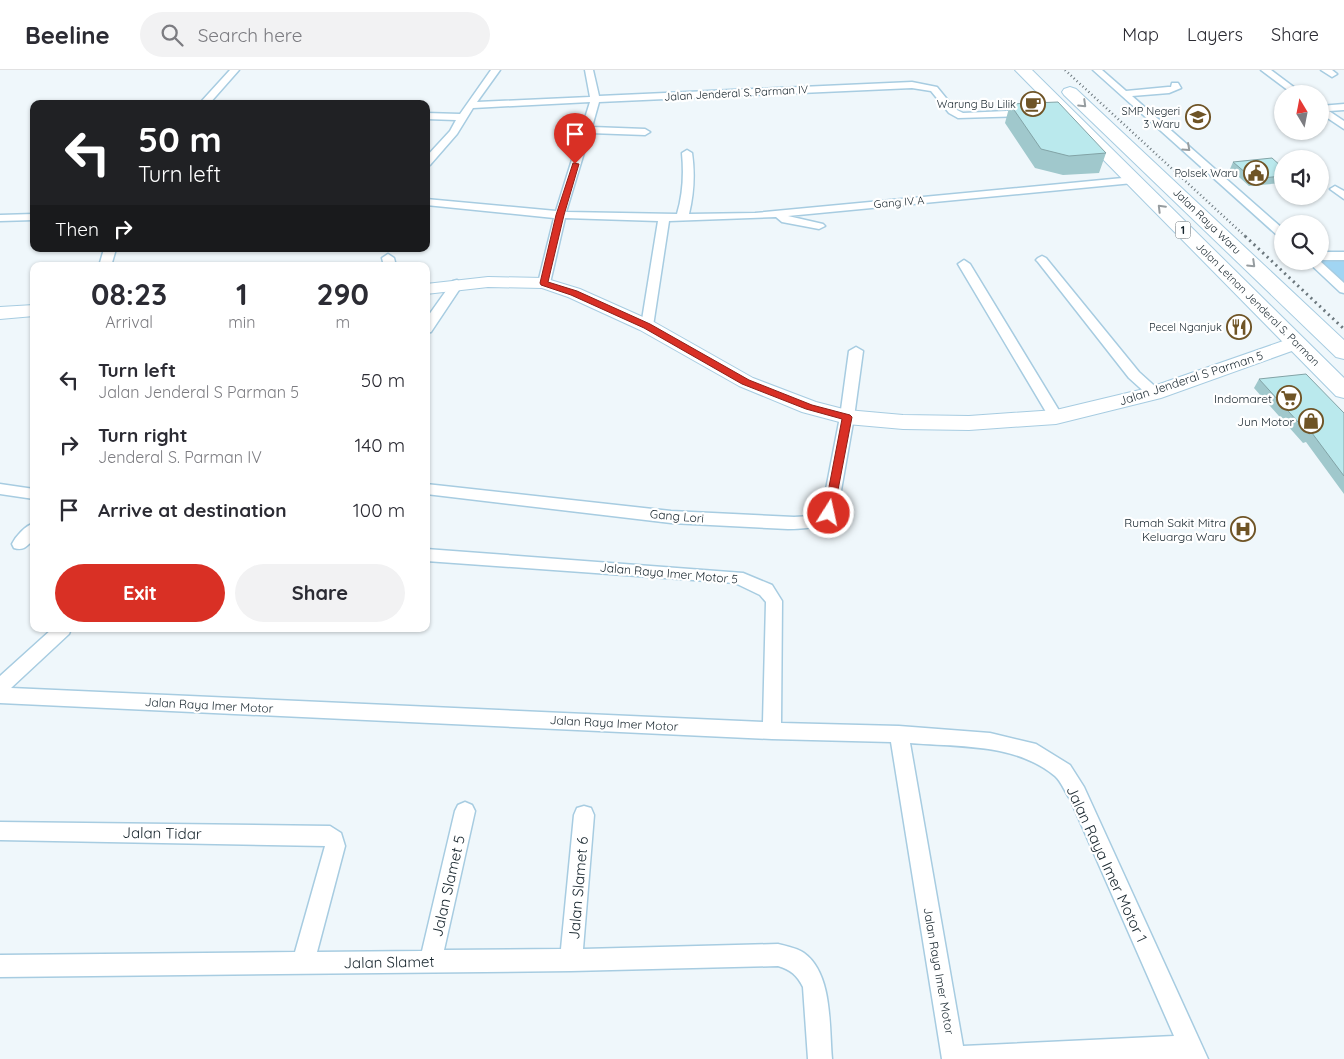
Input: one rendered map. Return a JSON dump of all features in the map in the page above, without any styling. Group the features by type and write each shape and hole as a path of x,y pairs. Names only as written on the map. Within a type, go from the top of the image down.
{"highway":[{"name":"Jalan Letnan Jenderal S. Parman","path":"1023,70 1053,111 1133,180 1344,390"},
{"name":"Jalan Raya Waru","path":"1048,70 1344,352"}],"street":[{"path":"208,100 235,70"},
{"path":"430,159 454,132 470,105 496,70"},
{"path":"544,283 560,215 595,100 590,70"},
{"path":"1097,70 1274,227"},
{"path":"1265,70 1286,85"},
{"name":"Jalan Jenderal S. Parman IV","path":"470,105 912,84 934,89 952,111 961,116 1053,111"},
{"path":"1126,94 1169,90 1176,88 1175,85"},
{"path":"1329,109 1344,108"},
{"path":"1329,115 1344,126"},
{"path":"430,116 463,117"},
{"path":"586,130 645,132"},
{"path":"682,218 688,198 689,171 687,153"},
{"name":"Gang IV A","path":"664,218 777,214 1133,180"},
{"path":"430,202 560,215 664,218 647,326"},
{"path":"777,214 786,220 819,226"},
{"path":"0,218 30,217"},
{"path":"1329,256 1344,256"},
{"path":"1042,260 1134,375 1154,393"},
{"path":"964,264 1056,417"},
{"path":"1323,270 1344,289"},
{"name":"Jalan Jenderal S Parman 5","path":"430,288 488,282 544,283 574,293 647,326 746,382 809,407 847,417 933,424 1056,417 1154,393 1296,343"},
{"path":"430,323 457,284"},
{"path":"0,313 30,310"},
{"path":"847,417 856,351"},
{"name":"Gang Lori","path":"430,489 671,517 806,523 820,520 829,513 847,417"},
{"path":"0,489 30,493"},
{"path":"20,544 30,533"},
{"name":"Jalan Raya Imer Motor 5","path":"430,556 737,577 766,590 774,601 775,615 772,731"},
{"path":"0,687 60,632"},
{"name":"Jalan Raya Imer Motor","path":"0,695 772,731 898,734 954,1059"},
{"name":"Jalan Raya Imer Motor 1","path":"898,734 990,741 1029,750 1063,771 1077,793 1193,1053"},
{"name":"Jalan Slamet 5","path":"431,961 465,811"},
{"name":"Jalan Slamet 6","path":"571,960 584,815"},
{"name":"Jalan Tidar","path":"0,832 330,836 334,840 335,846 303,963"},
{"name":"Jalan Slamet","path":"0,966 571,960 778,955 795,960 806,970 814,985 820,1059"},
{"path":"954,1059 1193,1053"}],"shaded area":[{"path":"1344,256 1344,288 1328,270 1329,257"}],"building":[{"path":"1058,102 1106,153 1069,156 1041,149 1010,104"},
{"path":"1272,158 1274,160 1274,177 1253,179 1233,162"},
{"path":"1306,374 1344,413 1344,476 1312,433 1309,434 1259,379"}],"railway":[{"path":"1065,70 1246,237"},
{"path":"1245,236 1344,329"}],"place":[{"name":"Warung Bu Lilik","path":"1033,104"},
{"name":"SMP Negeri 3 Waru","path":"1198,117"},
{"name":"Polsek Waru","path":"1256,173"},
{"name":"Pecel Nganjuk","path":"1239,327"},
{"name":"Indomaret","path":"1289,398"},
{"name":"Jun Motor","path":"1311,421"},
{"name":"Rumah Sakit Mitra Keluarga Waru","path":"1243,529"}],"route":[{"path":"575,164 560,215 544,283 574,293 647,326 746,382 809,407 847,417 829,513"}]}
